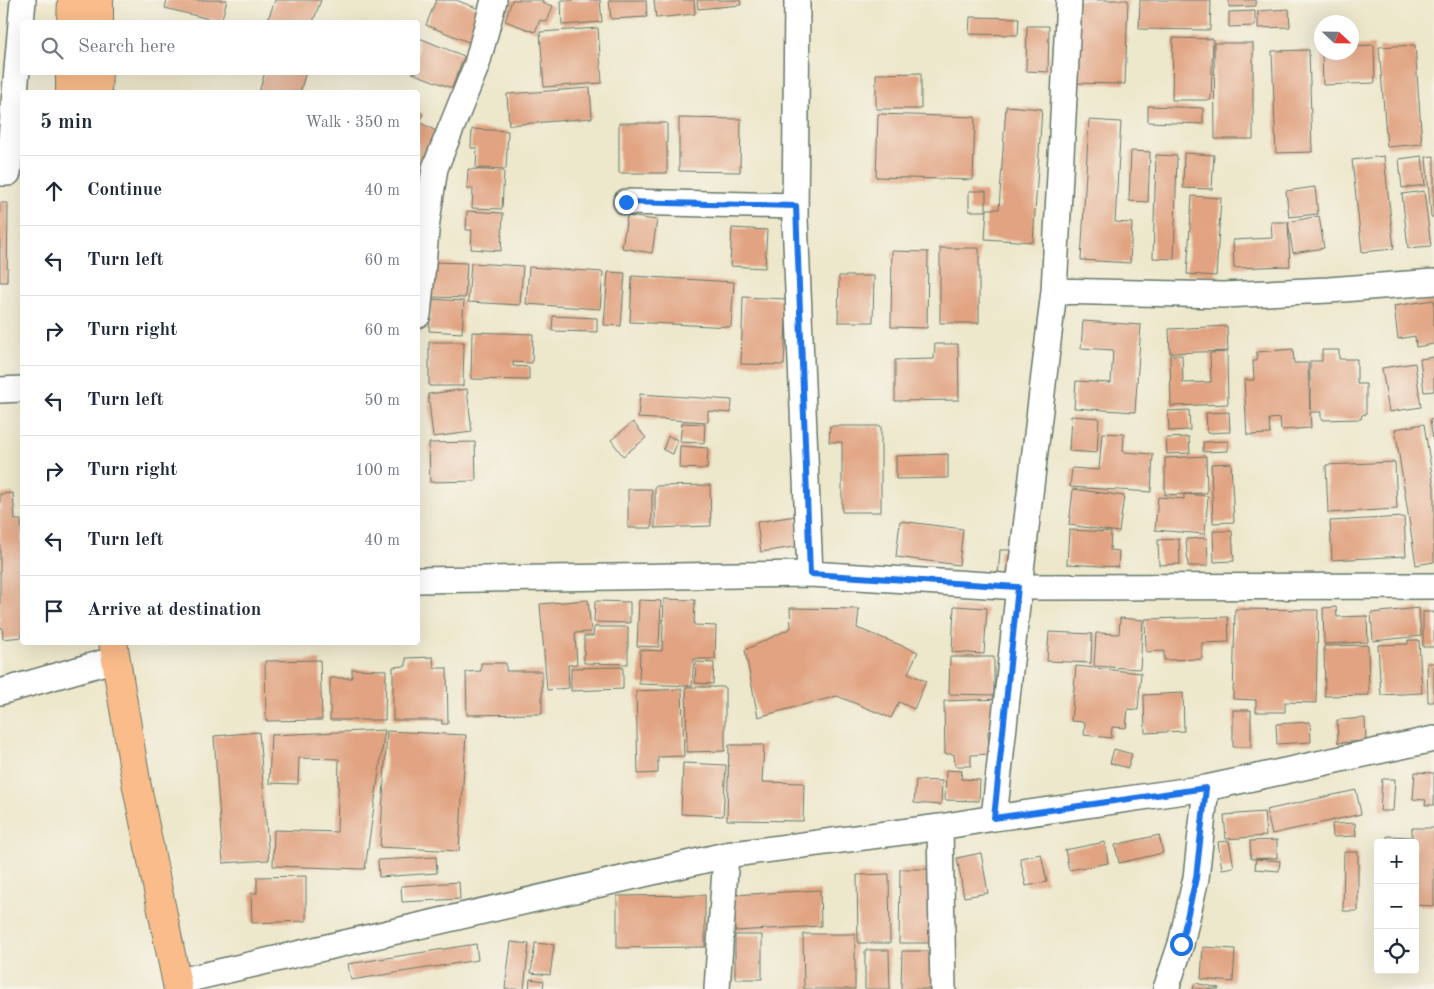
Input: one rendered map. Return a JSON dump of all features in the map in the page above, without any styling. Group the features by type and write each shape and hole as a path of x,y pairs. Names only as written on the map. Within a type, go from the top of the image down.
{"main road":[{"path":"71,20 72,0"},
{"path":"99,0 99,20"},
{"path":"70,75 70,90"},
{"path":"97,90 98,75"},
{"path":"105,649 138,787 172,987"}],"street":[{"path":"21,20 23,0"},
{"path":"420,294 427,222 435,168 477,64 494,0"},
{"path":"797,0 796,206 810,574"},
{"path":"994,818 1018,587 1054,291 1069,0"},
{"path":"10,172 20,40"},
{"path":"626,202 796,206"},
{"path":"1054,291 1223,295 1329,290 1434,282"},
{"path":"0,390 20,390"},
{"path":"420,580 810,574 1018,587 1434,586"},
{"path":"3,688 105,649"},
{"path":"172,987 726,855 940,827 1206,788 1434,739"},
{"path":"1166,989 1181,944 1196,878 1206,788"},
{"path":"940,827 943,989"},
{"path":"717,989 726,855"}],"building":[{"path":"167,0 227,0 222,20 213,20 165,8"},
{"path":"275,0 321,0 314,20 268,20"},
{"path":"436,0 456,0 484,11 471,43 426,25"},
{"path":"512,0 543,0 542,3 553,6 547,22 540,20 535,32 505,21"},
{"path":"561,0 600,0 602,22 562,25"},
{"path":"609,0 646,0 647,17 611,19"},
{"path":"654,0 694,0 695,14 656,18"},
{"path":"697,0 740,0 741,5 698,9"},
{"path":"1075,0 1128,0 1125,84 1072,83"},
{"path":"1140,0 1211,0 1210,30 1139,29"},
{"path":"1229,0 1256,0 1256,6 1229,7"},
{"path":"1289,9 1290,27 1258,28 1258,11"},
{"path":"1255,11 1255,26 1229,27 1229,12"},
{"path":"970,17 1019,18 1018,35 969,34"},
{"path":"1027,26 1049,26 1048,72 1026,71"},
{"path":"598,28 602,83 544,87 540,32"},
{"path":"420,38 464,56 452,88 417,75 420,75"},
{"path":"1173,38 1213,39 1211,100 1172,100"},
{"path":"1214,43 1253,43 1253,139 1215,139"},
{"path":"1374,45 1375,83 1323,85 1322,60 1359,60 1359,46"},
{"path":"1415,45 1422,144 1387,147 1379,47"},
{"path":"1309,50 1312,152 1276,153 1272,51"},
{"path":"921,73 921,109 876,109 876,74"},
{"path":"264,75 305,75 301,90 260,90"},
{"path":"590,88 592,118 509,125 507,94"},
{"path":"1006,106 1042,109 1033,242 985,239 987,209 999,209"},
{"path":"1148,106 1203,108 1203,124 1148,122"},
{"path":"878,114 975,117 973,180 876,177"},
{"path":"679,118 741,119 740,172 679,171"},
{"path":"1089,120 1121,122 1115,222 1132,223 1130,263 1081,260"},
{"path":"420,123 438,132 420,169"},
{"path":"619,123 667,123 667,173 619,173"},
{"path":"472,129 508,131 506,169 476,168 477,148 471,148"},
{"path":"1131,151 1150,152 1148,202 1129,201"},
{"path":"1184,153 1214,155 1212,189 1183,188"},
{"path":"1156,155 1177,156 1174,259 1153,258"},
{"path":"1384,156 1394,249 1362,252 1352,160"},
{"path":"1422,156 1425,185 1402,188 1399,159"},
{"path":"1434,156 1434,217 1431,217 1426,157"},
{"path":"468,169 504,171 502,209 472,208 473,189 467,189"},
{"path":"1315,187 1318,214 1289,217 1286,191"},
{"path":"969,191 986,191 986,211 969,211"},
{"path":"1424,191 1431,246 1408,248 1402,194"},
{"path":"1192,196 1221,198 1216,276 1187,274"},
{"path":"0,203 8,203 7,282 0,282"},
{"path":"467,211 503,213 501,251 471,249 472,230 466,230"},
{"path":"627,216 657,220 652,253 622,248"},
{"path":"1319,216 1324,248 1293,253 1288,222"},
{"path":"1271,222 1288,222 1290,266 1234,268 1233,240 1272,238"},
{"path":"732,228 767,230 765,268 730,266"},
{"path":"940,248 979,248 979,323 940,323"},
{"path":"892,251 928,252 927,328 891,327"},
{"path":"434,262 467,263 465,298 432,297"},
{"path":"471,263 523,266 520,305 468,302"},
{"path":"529,267 603,272 600,309 526,304"},
{"path":"608,272 625,273 621,326 604,325"},
{"path":"632,276 734,282 731,327 630,322"},
{"path":"839,276 874,276 873,322 838,322"},
{"path":"743,297 787,299 784,365 741,364"},
{"path":"431,299 464,301 462,333 429,331"},
{"path":"1434,300 1434,344 1416,347 1415,336 1398,339 1394,306"},
{"path":"553,316 597,318 597,332 552,331"},
{"path":"1083,321 1141,325 1135,412 1074,408 1076,381 1111,383 1113,350 1081,348"},
{"path":"1227,326 1228,351 1170,353 1169,329"},
{"path":"472,332 533,334 532,363 513,362 513,366 529,367 529,380 471,379"},
{"path":"429,342 464,342 463,386 429,386"},
{"path":"935,344 958,344 959,400 895,401 895,360 934,359"},
{"path":"1293,349 1294,363 1308,363 1310,410 1310,361 1322,361 1322,350 1339,350 1339,359 1357,359 1357,384 1366,384 1366,414 1362,415 1361,419 1321,420 1321,412 1310,412 1311,428 1281,430 1280,418 1269,419 1270,434 1247,435 1244,380 1254,380 1253,361 1257,361 1257,352"},
{"path":"1227,352 1228,404 1171,406 1170,355 1182,355 1183,383 1211,382 1210,353"},
{"path":"1434,357 1434,391 1424,392 1420,359"},
{"path":"1415,363 1421,407 1389,412 1382,368"},
{"path":"467,389 472,432 433,437 428,394"},
{"path":"640,394 732,400 731,413 708,411 708,422 638,418"},
{"path":"1189,410 1190,430 1169,431 1168,411"},
{"path":"1229,412 1230,432 1207,433 1206,413"},
{"path":"1071,416 1099,418 1097,453 1069,451"},
{"path":"1434,419 1434,440 1433,440 1430,420"},
{"path":"633,422 646,438 623,456 611,440"},
{"path":"682,423 705,424 704,443 680,442"},
{"path":"1424,424 1434,487 1434,562 1416,565 1395,429"},
{"path":"830,426 881,426 881,512 842,512 842,442 829,442"},
{"path":"1102,433 1124,434 1123,452 1153,454 1151,492 1070,487 1072,468 1099,470"},
{"path":"668,436 678,440 673,454 663,450"},
{"path":"1189,437 1190,453 1167,454 1166,438"},
{"path":"1228,441 1228,451 1203,452 1203,442"},
{"path":"475,442 476,481 430,482 429,443"},
{"path":"680,446 708,448 707,469 679,468"},
{"path":"948,454 948,478 896,479 896,456"},
{"path":"1206,456 1207,493 1165,495 1165,458"},
{"path":"1395,462 1397,509 1328,513 1326,465"},
{"path":"1231,463 1234,522 1213,523 1211,464"},
{"path":"710,485 711,526 655,528 655,486"},
{"path":"628,489 652,489 652,528 628,528"},
{"path":"1073,489 1124,496 1119,532 1069,525"},
{"path":"13,493 15,520 20,520 20,637 3,639 2,627 0,628 0,494"},
{"path":"1184,494 1208,496 1205,534 1155,530 1158,497 1184,499"},
{"path":"796,516 801,546 761,552 757,522"},
{"path":"1404,517 1406,556 1332,560 1330,521"},
{"path":"900,521 963,529 959,565 896,557"},
{"path":"1069,530 1111,532 1110,550 1119,551 1118,567 1067,564"},
{"path":"1213,531 1232,531 1234,561 1214,562"},
{"path":"1207,538 1208,566 1188,566 1186,539"},
{"path":"1179,539 1180,564 1159,565 1158,540"},
{"path":"1000,550 1013,550 1011,577 998,576"},
{"path":"664,599 695,600 694,625 716,626 715,659 694,659 692,686 639,684 640,650 662,651"},
{"path":"588,600 591,632 575,633 577,664 568,665 569,688 547,690 540,604"},
{"path":"639,600 661,601 659,647 637,646"},
{"path":"595,601 630,602 630,623 594,622"},
{"path":"954,606 987,608 984,654 952,652"},
{"path":"1336,607 1337,617 1367,616 1368,642 1324,644 1323,608"},
{"path":"790,608 859,609 857,628 918,652 908,673 926,681 914,709 899,702 891,718 837,696 758,717 745,650 791,628"},
{"path":"1419,608 1421,636 1373,641 1371,613"},
{"path":"1235,609 1318,610 1316,703 1285,702 1285,712 1256,712 1256,700 1233,699"},
{"path":"1423,612 1434,612 1434,647 1423,647"},
{"path":"1228,617 1229,642 1202,643 1202,659 1164,660 1164,651 1146,652 1145,619"},
{"path":"1120,618 1143,620 1140,669 1094,666 1096,633 1119,634"},
{"path":"594,627 628,627 628,664 584,663 584,636 593,636"},
{"path":"1049,632 1092,634 1091,663 1047,661"},
{"path":"1408,640 1419,640 1422,693 1381,695 1378,645 1408,644"},
{"path":"1368,645 1369,695 1325,696 1324,646"},
{"path":"433,657 434,668 447,668 448,724 442,724 442,720 393,720 393,667 406,666 406,658"},
{"path":"950,657 994,657 994,695 949,694"},
{"path":"320,660 322,720 266,721 265,661"},
{"path":"696,662 714,663 713,684 695,683"},
{"path":"481,663 506,663 506,671 542,671 542,714 467,715 466,672 481,671"},
{"path":"1427,663 1434,663 1434,702 1428,702"},
{"path":"1076,666 1141,673 1138,710 1128,709 1126,728 1112,727 1111,738 1084,735 1085,722 1071,721"},
{"path":"623,667 623,689 571,691 571,668"},
{"path":"352,669 386,670 385,720 330,720 330,678 352,678"},
{"path":"686,687 725,687 725,751 687,752"},
{"path":"682,689 684,756 658,757 658,773 638,774 636,691"},
{"path":"1183,693 1184,731 1145,733 1144,695"},
{"path":"1001,699 1002,731 988,731 989,754 971,755 971,766 955,766 954,754 945,754 944,701"},
{"path":"1233,710 1251,710 1251,747 1233,747"},
{"path":"1365,718 1366,741 1338,743 1337,720"},
{"path":"1310,722 1311,742 1277,744 1276,724"},
{"path":"385,730 365,869 273,866 274,830 337,832 339,759 299,758 298,784 269,783 271,735"},
{"path":"387,731 466,735 459,851 380,847"},
{"path":"259,732 269,860 223,863 214,736"},
{"path":"729,745 764,745 762,782 804,783 803,821 727,820"},
{"path":"1114,749 1132,754 1128,768 1110,763"},
{"path":"683,763 726,765 723,816 681,814"},
{"path":"946,770 962,771 961,779 980,780 979,801 945,800"},
{"path":"1415,772 1434,773 1434,805 1425,805 1426,800 1413,799"},
{"path":"1382,779 1395,779 1393,811 1380,811"},
{"path":"916,780 942,781 941,805 914,803"},
{"path":"1356,790 1361,814 1272,834 1266,810"},
{"path":"1264,812 1266,836 1226,839 1224,815"},
{"path":"1355,823 1356,836 1333,837 1332,824"},
{"path":"1412,828 1434,828 1434,906 1419,905 1419,839 1387,839 1387,836 1412,837"},
{"path":"1159,835 1163,853 1119,863 1115,845"},
{"path":"1277,840 1277,858 1251,859 1250,841"},
{"path":"1229,841 1234,867 1222,869 1218,842"},
{"path":"1105,842 1108,863 1069,870 1065,850"},
{"path":"1344,852 1358,852 1358,911 1343,911"},
{"path":"981,853 988,893 964,897 957,858"},
{"path":"1041,854 1047,882 1026,886 1020,858"},
{"path":"436,857 437,873 379,877 378,860"},
{"path":"1256,859 1280,861 1279,871 1255,869"},
{"path":"900,869 939,869 938,943 899,943"},
{"path":"889,874 890,943 858,943 857,875"},
{"path":"306,876 306,921 252,923 251,893 257,893 257,877"},
{"path":"459,882 460,899 402,902 401,886"},
{"path":"820,890 821,926 735,931 733,895"},
{"path":"705,895 705,947 617,948 617,896"},
{"path":"803,934 855,934 855,989 804,989"},
{"path":"735,935 762,935 762,979 735,979"},
{"path":"511,942 529,944 524,989 505,989"},
{"path":"535,943 554,945 550,975 531,973"},
{"path":"476,944 478,960 351,980 348,964"},
{"path":"1203,947 1235,949 1233,982 1201,979"},
{"path":"865,950 889,950 890,989 865,989"},
{"path":"902,951 939,951 939,989 901,989"},
{"path":"530,979 544,981 543,989 529,989"},
{"path":"1195,983 1219,988 1219,989 1193,989"}],"route":[{"path":"626,202 796,206 810,574 1018,587 994,818 1206,788 1196,878 1181,944"}]}
